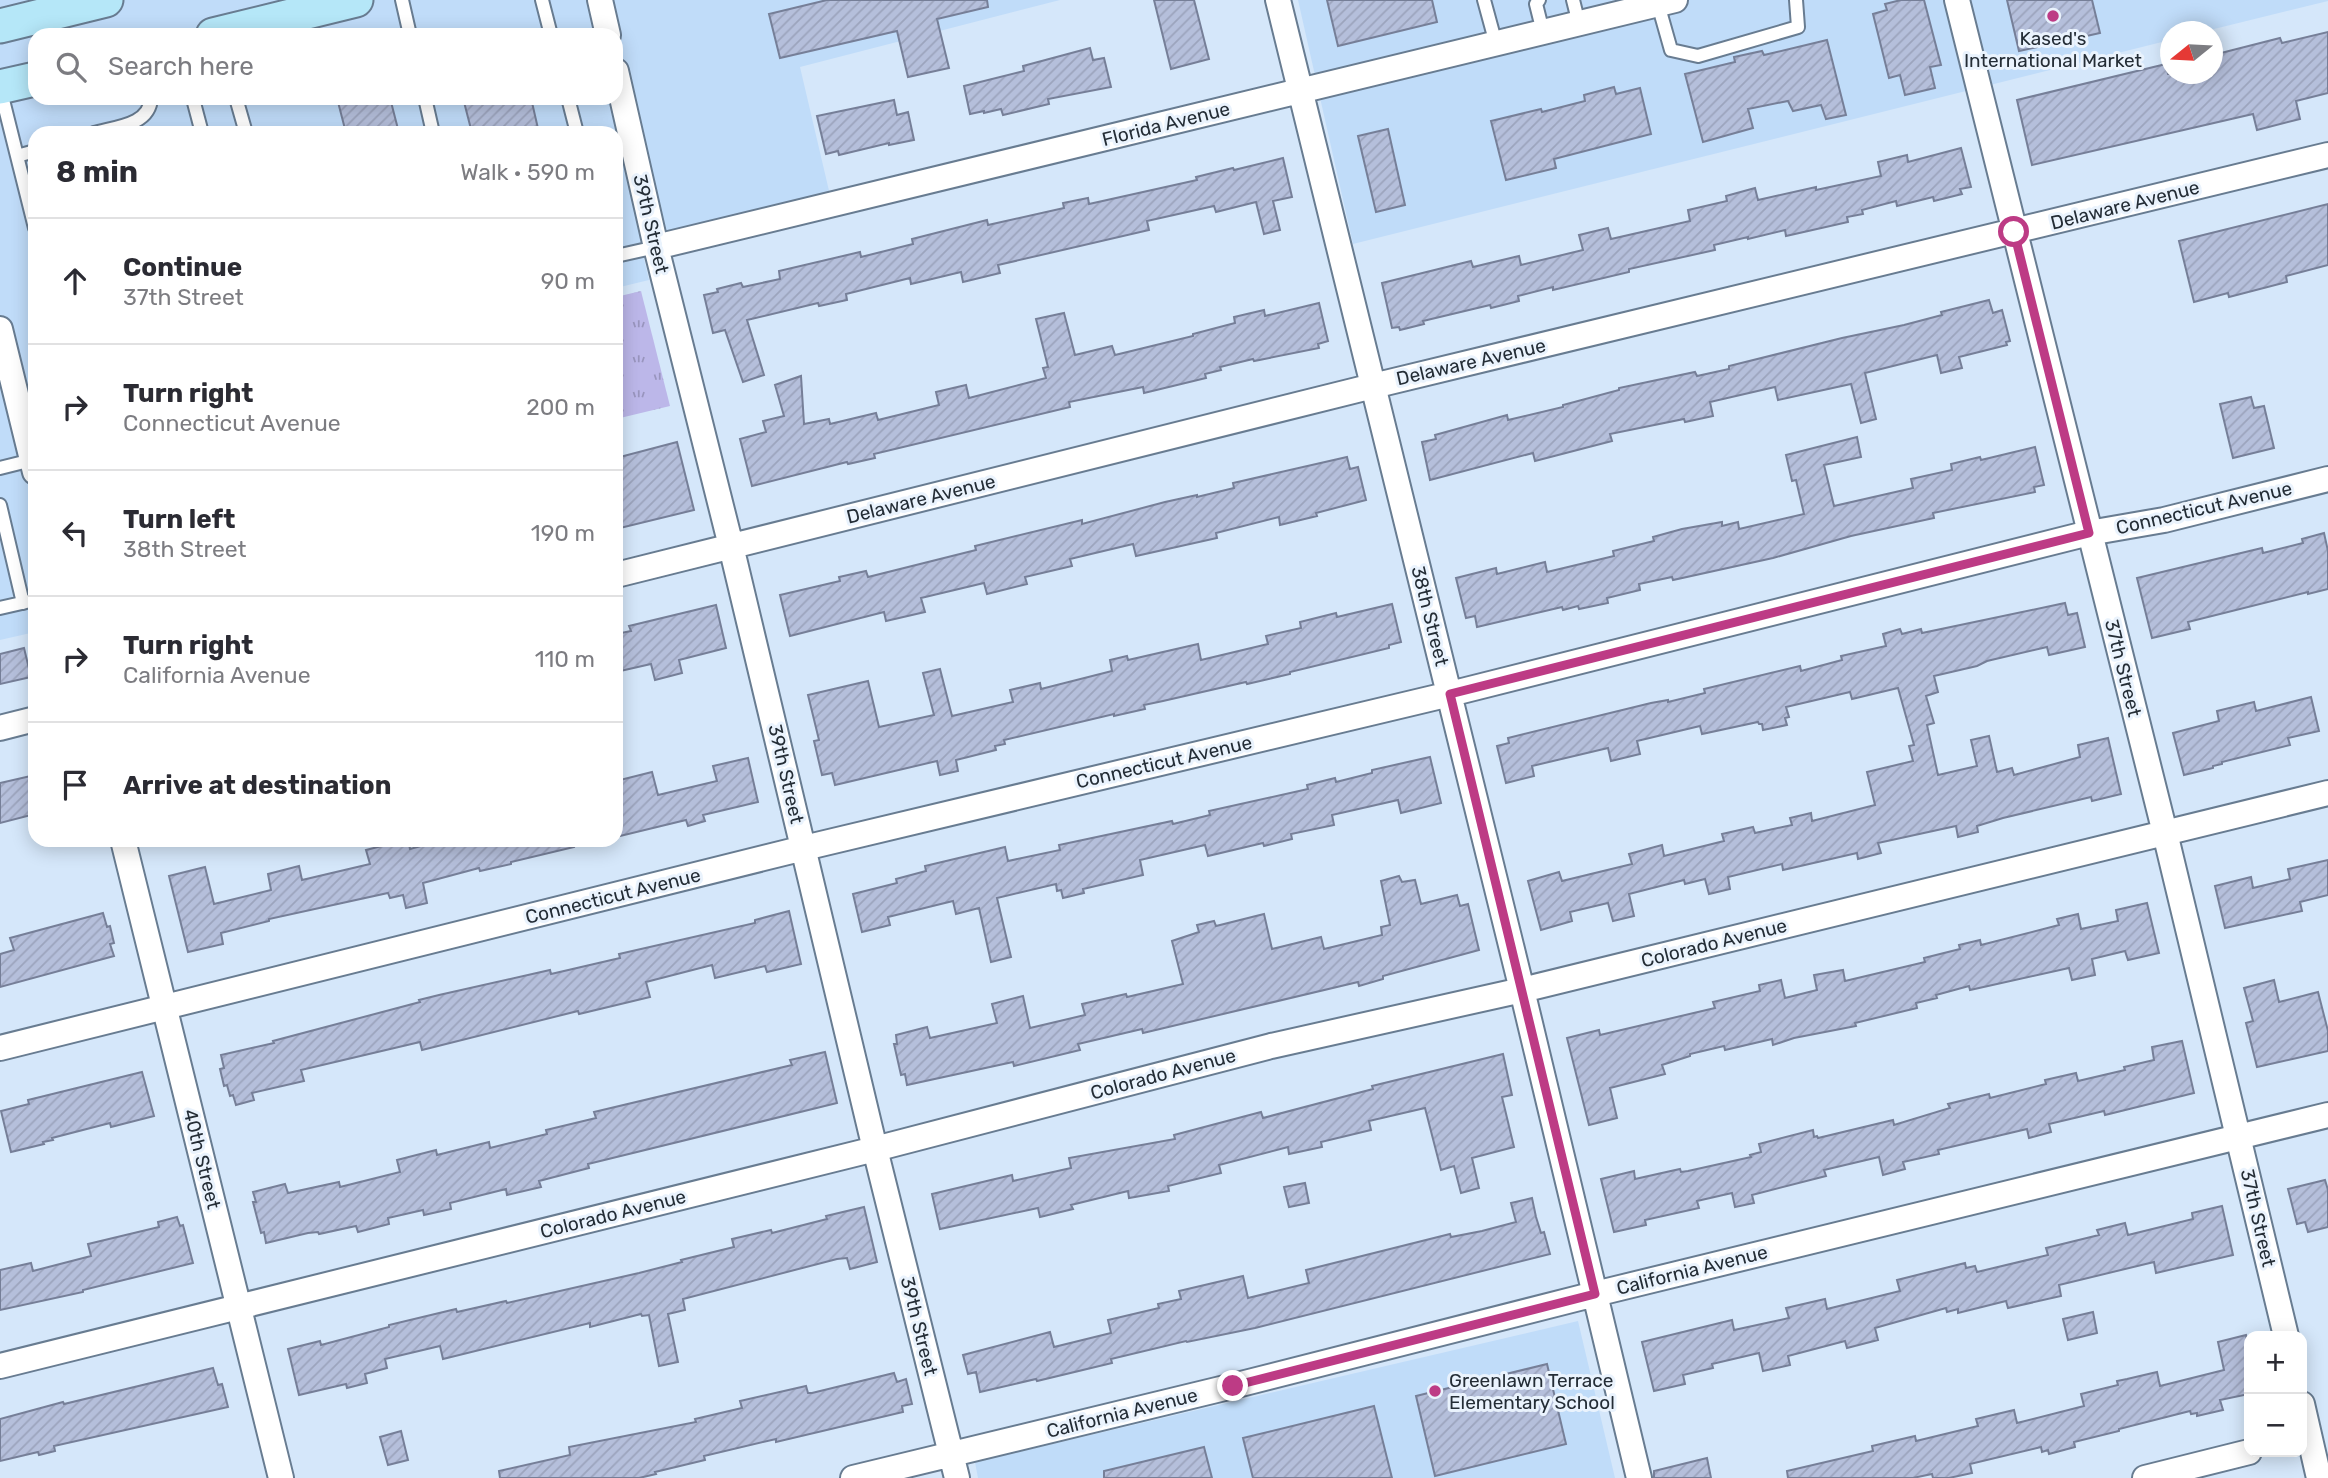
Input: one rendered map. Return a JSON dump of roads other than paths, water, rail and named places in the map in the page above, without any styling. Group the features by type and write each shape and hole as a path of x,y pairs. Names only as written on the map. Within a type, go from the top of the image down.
{"main road":[{"path":"1,29 47,19 106,0"},
{"path":"252,28 291,21 356,0"},
{"path":"0,87 28,81"}],"street":[{"path":"600,0 606,28"},
{"name":"38th Street","path":"1278,0 1450,694 1639,1478"},
{"name":"37th Street","path":"1957,0 2165,833 2285,1331"},
{"name":"Florida Avenue","path":"656,247 1543,32 1576,12 1666,2"},
{"name":"39th Street","path":"623,102 656,247 732,546 875,1149 954,1466"},
{"name":"Delaware Avenue","path":"623,573 1373,386 2328,155"},
{"path":"0,329 28,445"},
{"name":"Connecticut Avenue","path":"0,1048 804,848 1450,694 2089,533 2164,520 2328,479"},
{"path":"0,728 28,721"},
{"name":"Colorado Avenue","path":"0,1366 875,1149 1271,1046 1522,990 2328,793"},
{"name":"40th Street","path":"125,847 281,1478"},
{"name":"California Avenue","path":"853,1478 954,1466 1247,1383 1595,1294 2328,1115"},
{"path":"2307,1418 2313,1435 2319,1478"},
{"path":"2144,1478 2244,1453"}],"lane":[{"path":"402,0 408,28"},
{"path":"542,0 549,28"},
{"path":"1484,0 1496,44"},
{"path":"1539,0 1536,4 1543,32"},
{"path":"1666,2 1671,50 1698,56 1798,27 1796,0"},
{"path":"0,87 28,200"},
{"path":"117,126 140,119 148,113 150,105"},
{"path":"195,105 200,126"},
{"path":"238,105 244,126"},
{"path":"427,105 431,126"},
{"path":"570,105 575,126"},
{"path":"17,156 28,153"},
{"path":"623,254 656,247"},
{"path":"0,468 28,466"},
{"path":"0,505 28,598"},
{"path":"0,608 28,601"}],"place":[{"name":"Kased's International Market","path":"2053,16"},
{"name":"Greenlawn Terrace Elementary School","path":"1435,1391"}]}
